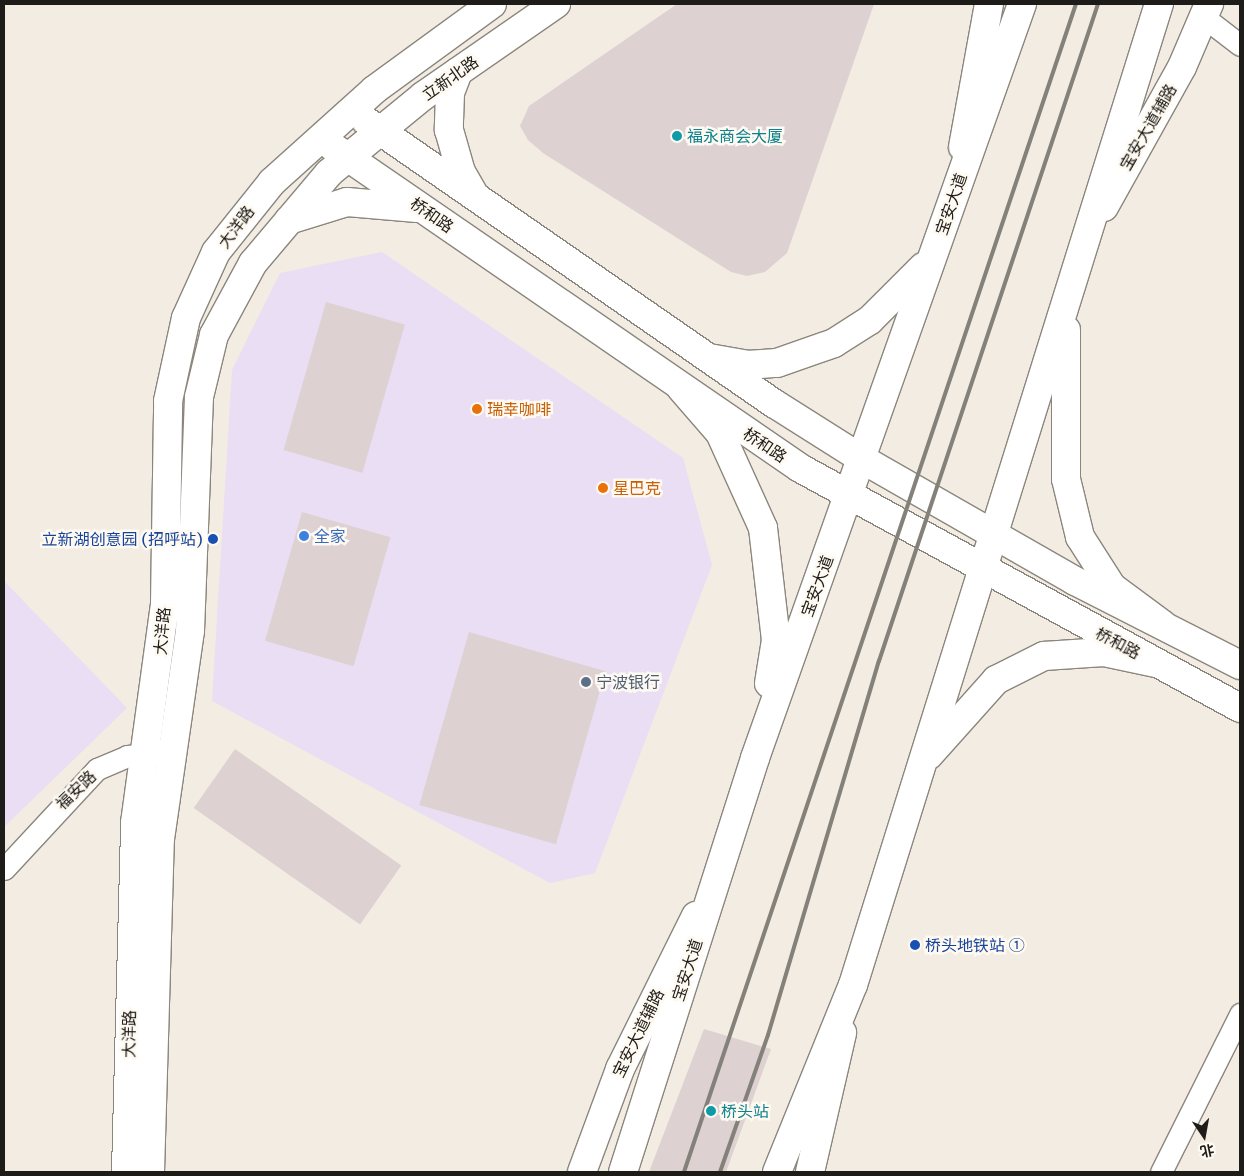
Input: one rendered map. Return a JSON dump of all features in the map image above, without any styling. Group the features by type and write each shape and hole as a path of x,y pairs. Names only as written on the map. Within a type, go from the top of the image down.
{"main road":[{"path":"319,137 350,109 492,4"},
{"name":"立新北路","path":"348,157 380,130 458,72 556,4"},
{"path":"955,194 989,4"},
{"name":"宝安大道","path":"623,1172 755,758 1022,4"},
{"path":"810,1172 853,985 991,534 1067,300 1159,4"},
{"name":"宝安大道辅路","path":"1083,248 1207,11"},
{"path":"458,72 449,99 449,130 461,172 477,198"},
{"path":"350,109 708,358 862,459 991,534 1240,664"},
{"name":"桥和路","path":"319,137 681,388 848,497 980,570 1240,708"},
{"name":"大洋路","path":"126,1172 135,823 165,603 166,433 178,344 195,294 221,246 249,208 319,137"},
{"name":"大洋路","path":"150,1172 160,839 190,624 196,440 205,364 239,283 285,222 348,157"},
{"path":"285,222 347,202 398,204 429,213"},
{"path":"708,358 747,365 776,363 834,343 903,291 934,254"},
{"path":"1067,300 1066,479 1080,537 1112,587 1162,624"},
{"path":"681,388 720,434 738,464 763,528 769,557 776,640 755,758"},
{"path":"918,770 971,703 1020,666 1072,652 1104,652 1156,663"},
{"name":"宝安大道辅路","path":"582,1172 620,1069 718,872"},
{"path":"777,1172 853,985"}],"street":[{"path":"1207,11 1240,45"},
{"name":"福安路","path":"4,869 84,780 112,761 144,754 172,752"},
{"path":"1161,1172 1240,1014"}],"shaded area":[{"path":"382,252 683,458 712,565 595,873 550,883 212,701 232,370 280,273"},
{"path":"4,581 127,708 4,827"}],"building":[{"name":"福永商会大厦","path":"677,4 874,4 787,253 765,272 747,276 731,272 543,153 528,140 520,126 529,106"},
{"path":"326,302 405,325 362,473 284,450"},
{"path":"302,512 390,537 354,666 265,641"},
{"path":"469,632 605,671 556,844 419,805"},
{"path":"235,749 401,865 360,924 194,808"},
{"name":"桥头站","path":"704,1029 771,1049 726,1172 649,1172"}],"railway":[{"path":"684,1172 1076,4"},
{"path":"720,1172 768,1035 879,661 1098,4"}],"place":[{"name":"福永商会大厦","path":"677,136"},
{"name":"瑞幸咖啡","path":"477,409"},
{"name":"星巴克","path":"603,488"},
{"name":"全家","path":"304,536"},
{"name":"立新湖创意园 (招呼站)","path":"213,539"},
{"name":"宁波银行","path":"586,682"},
{"name":"桥头地铁站 ①","path":"915,945"},
{"name":"桥头站","path":"711,1111"}]}
